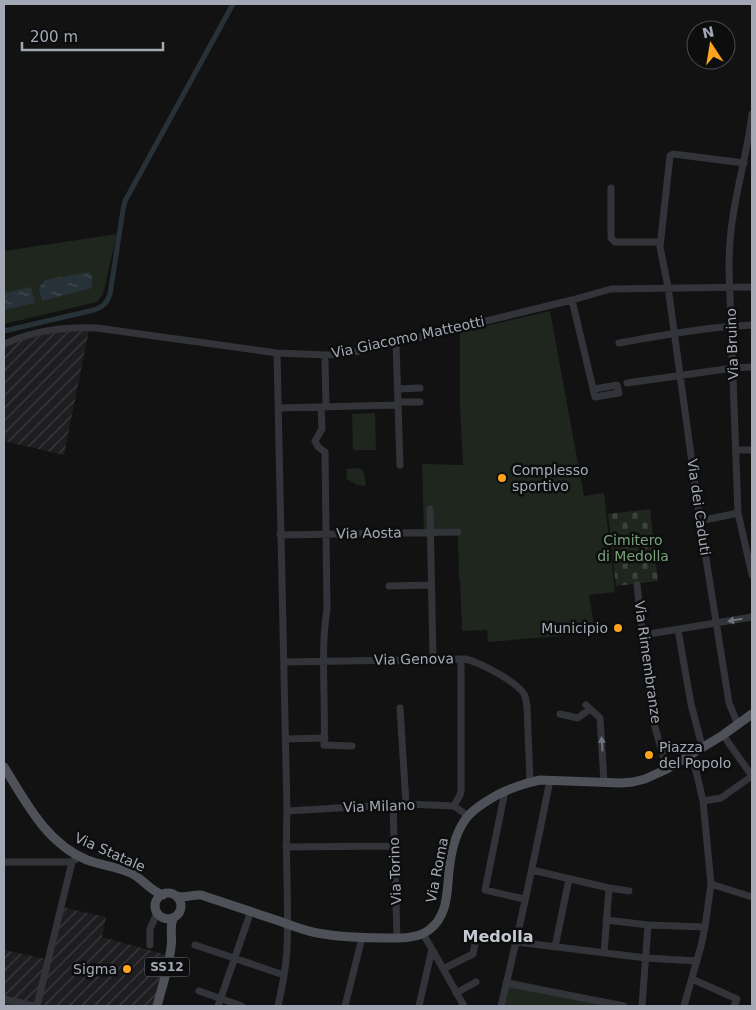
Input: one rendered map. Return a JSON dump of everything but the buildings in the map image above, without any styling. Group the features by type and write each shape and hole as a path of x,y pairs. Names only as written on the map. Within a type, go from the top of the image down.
{"main road":[{"name":"Via Roma","path":"423,934 440,918 445,908 452,853 461,827 468,816 488,800 505,791 530,782 550,780 633,782 645,779 654,771 667,768 690,756 752,714"},
{"name":"Via Statale","path":"4,767 44,828 58,842 87,860 131,873 140,878 160,898"},
{"path":"168,893 179,900 180,913 166,920 155,908 160,898 168,893"},
{"path":"179,900 194,895 201,895 315,932 362,938 397,938 423,934"},
{"name":"SS12","path":"157,1006 172,945 166,920"}],"street":[{"name":"Via Bruino","path":"752,114 751,138 733,215 730,238 738,513 752,575"},
{"name":"Via dei Caduti","path":"738,725 729,703 700,521 660,242 670,156 674,154 744,163"},
{"path":"611,188 611,238 615,242 660,242"},
{"name":"Via Giacomo Matteotti","path":"4,344 40,332 64,328 97,328 277,353 345,354 572,300 611,288 752,287"},
{"path":"572,300 594,389"},
{"path":"619,343 732,326 752,325"},
{"path":"396,343 400,465"},
{"path":"277,353 284,662 287,924 287,951 278,1006"},
{"path":"325,361 322,429 315,441 318,447 325,452 328,609 325,622 324,745 352,746"},
{"path":"627,383 752,367"},
{"path":"397,389 420,388"},
{"path":"278,408 420,402"},
{"path":"736,450 752,450"},
{"path":"430,509 432,659"},
{"path":"700,521 738,513"},
{"name":"Via Aosta","path":"280,535 458,532"},
{"path":"389,586 431,585"},
{"name":"Via Rimembranze","path":"637,585 652,717 667,768"},
{"path":"643,635 752,617"},
{"path":"678,630 690,704 703,747"},
{"path":"460,659 461,792 454,806 468,816"},
{"name":"Via Genova","path":"284,662 470,660 508,679 524,694 527,706 530,782"},
{"path":"560,714 578,718 588,707 600,718 604,782"},
{"path":"400,708 406,804"},
{"path":"703,802 720,798 752,776 723,735"},
{"path":"285,739 325,738"},
{"path":"684,1006 705,927 711,884 703,802 696,771 690,756"},
{"path":"501,1006 550,780"},
{"path":"505,791 485,890 524,899"},
{"name":"Via Milano","path":"286,811 393,804 454,806"},
{"name":"Via Torino","path":"393,804 397,938"},
{"path":"286,847 394,846"},
{"path":"4,862 72,862 80,856"},
{"path":"4,999 36,1006 72,862"},
{"path":"532,870 629,891"},
{"path":"555,947 569,879"},
{"path":"711,884 752,897"},
{"path":"604,953 609,888"},
{"path":"219,1003 251,911"},
{"path":"150,945 150,928 166,920"},
{"path":"606,920 648,925 705,927"},
{"path":"642,1006 648,925"},
{"path":"423,934 464,1006"},
{"path":"443,969 473,954 477,934"},
{"path":"346,1006 362,938"},
{"path":"516,942 646,958 697,961"},
{"path":"195,945 284,975"},
{"path":"419,1006 432,949"},
{"path":"692,979 737,999 734,1006"},
{"path":"456,993 476,982"},
{"path":"506,983 624,1006"},
{"path":"199,991 219,1003 242,1006"}],"shaded area":[{"path":"89,330 64,455 4,441 4,346 14,341 57,332"},
{"path":"62,907 106,917 102,937 167,955 157,1006 4,1006 4,950 46,959"}],"green space":[{"path":"117,234 103,294 97,302 4,324 4,251"},
{"name":"Complesso sportivo","path":"550,311 584,496 604,493 615,592 589,595 595,631 574,633 573,635 488,642 487,630 462,631 458,534 424,535 422,464 463,465 460,407 460,332"},
{"path":"375,413 376,450 353,450 352,414"},
{"path":"359,468 364,472 366,486 357,485 346,479 347,469"},
{"name":"Cimitero di Medolla","path":"650,509 658,581 616,586 608,514"},
{"path":"505,978 614,1002 614,1006 500,1006"}],"water":[{"path":"89,272 92,275 92,288 42,301 39,288 45,280"},
{"path":"31,287 35,303 4,310 4,293"}],"waterway":[{"path":"4,331 94,310 106,302 110,294 125,201 233,4"}],"place":[{"name":"Complesso sportivo","path":"502,478"},
{"name":"Municipio","path":"618,628"},
{"name":"Piazza del Popolo","path":"649,755"},
{"name":"Sigma","path":"127,969"}],"district":[{"name":"Medolla","path":"498,936"}]}
